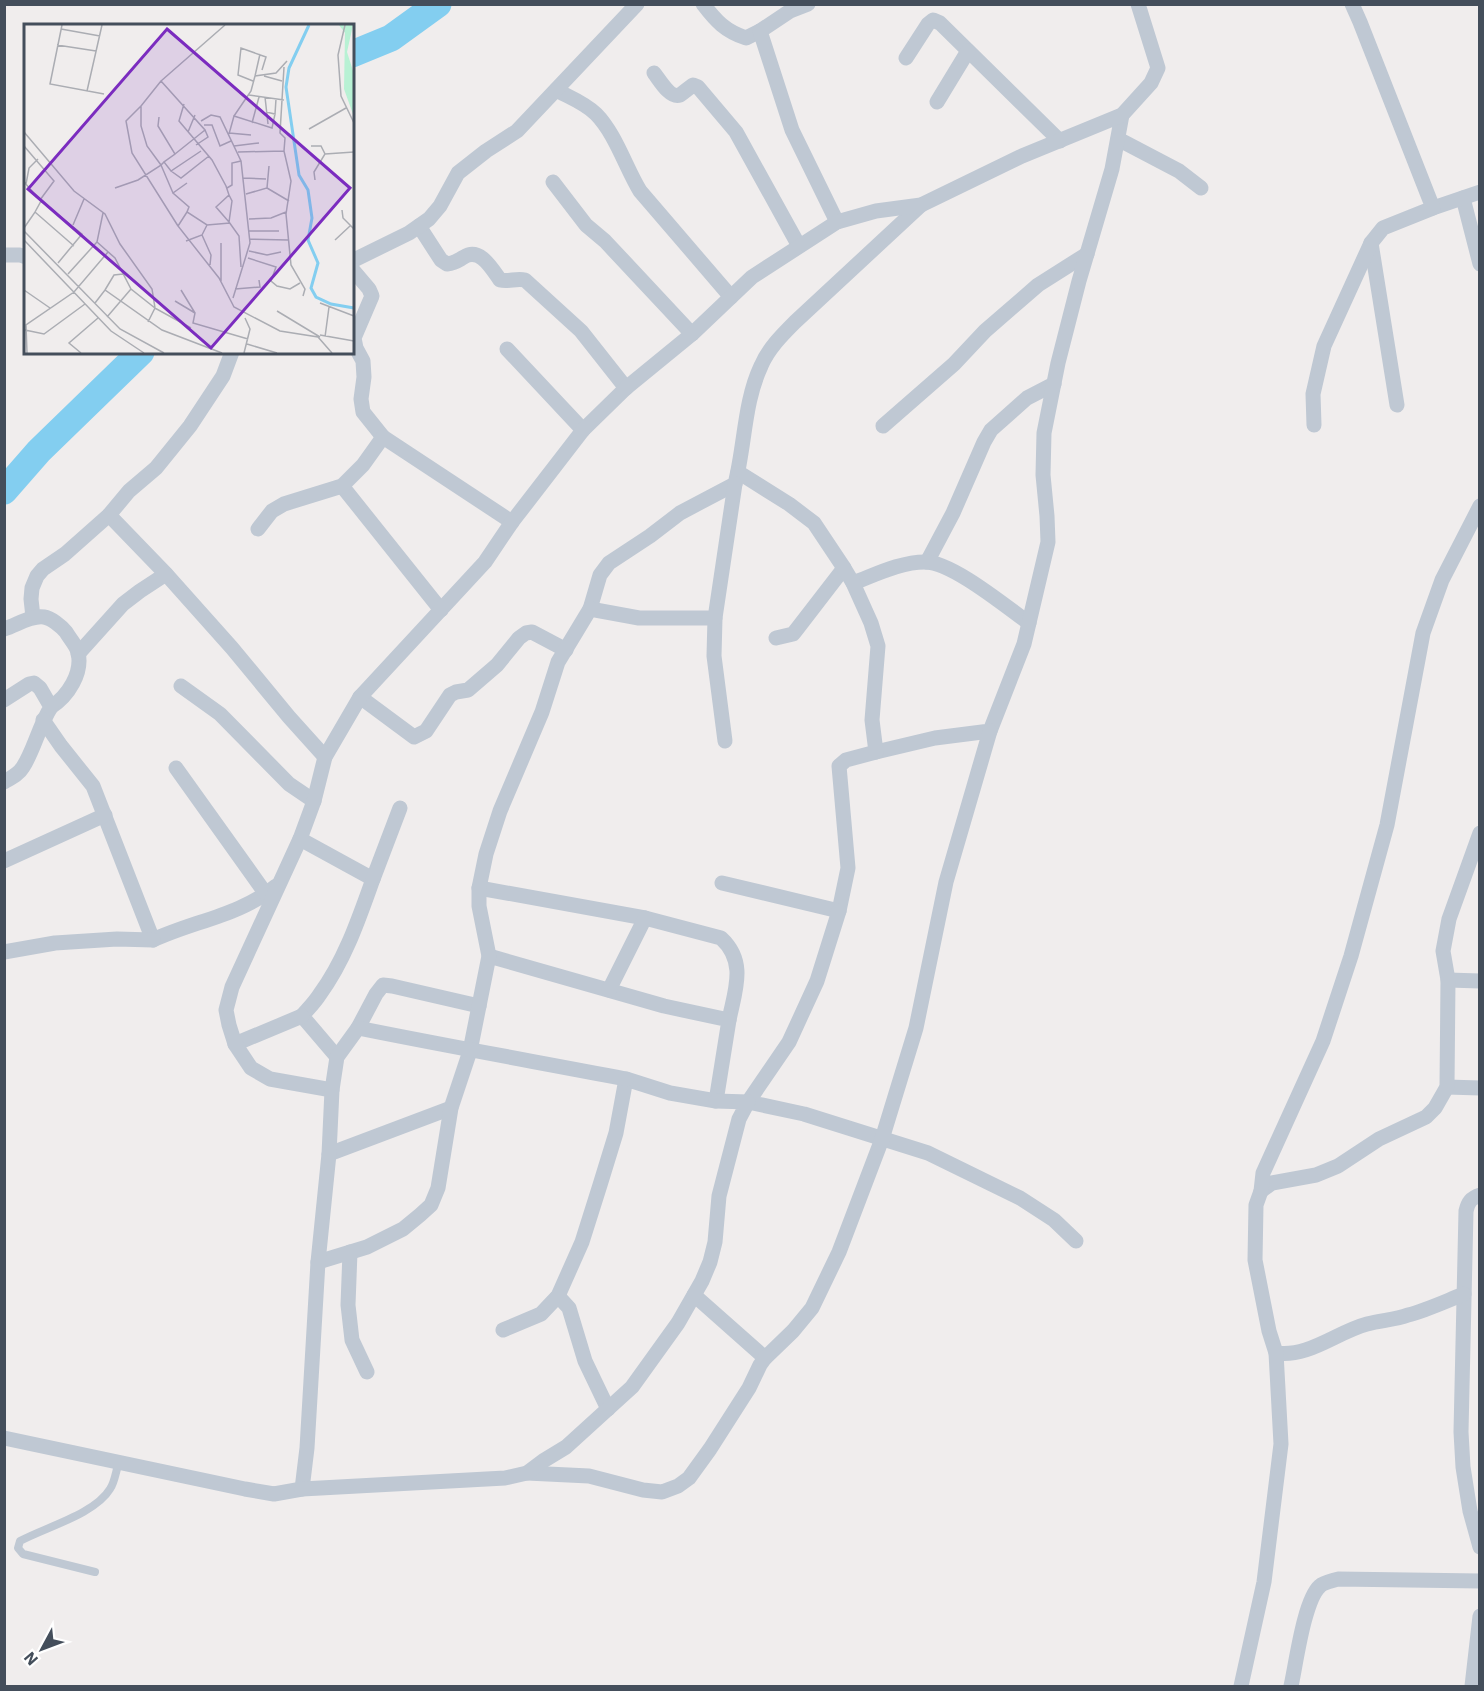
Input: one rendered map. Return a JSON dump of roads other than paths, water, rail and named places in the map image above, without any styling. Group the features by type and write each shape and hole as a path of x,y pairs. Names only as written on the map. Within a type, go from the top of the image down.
{"street":[{"path":"354,260 409,233 429,219 440,206 458,173 517,131 637,4"},
{"path":"703,4 719,24 746,38 790,11 808,4"},
{"path":"725,741 714,656 715,618 752,387 761,364 778,339 921,205 1022,156 1122,115 1151,83 1158,68 1138,4"},
{"path":"1352,4 1434,208"},
{"path":"906,58 927,24 933,20 940,23 1060,141"},
{"path":"760,31 792,130 837,222"},
{"path":"937,102 968,51"},
{"path":"654,73 675,96 679,96 693,85 698,87 736,132 799,246"},
{"path":"556,90 583,104 597,115 617,144 640,191 730,297"},
{"path":"4,1438 274,1494 302,1489 493,1479 527,1473 589,1476 643,1490 662,1492 678,1486 689,1478 749,1388 765,1358 793,1331 812,1308 839,1252 882,1139 916,1028 946,882 990,731 1024,644 1048,542 1043,476 1044,433 1060,353 1112,169 1122,115"},
{"path":"1118,139 1179,171 1201,188"},
{"path":"553,182 586,225 605,241 692,334"},
{"path":"1314,425 1313,394 1324,346 1371,243 1383,228 1479,192"},
{"path":"1463,198 1479,264"},
{"path":"332,1090 270,1079 251,1068 235,1044 226,1010 232,987 300,839 314,801 325,757 360,697 485,562 512,522 583,430 626,388 692,334 752,278 837,222 876,211 921,205"},
{"path":"419,226 441,260 447,264 456,263 466,255 478,255 500,280 517,278 525,280 581,331 626,388"},
{"path":"1371,243 1397,405"},
{"path":"883,426 954,364 984,331 1038,285 1087,254"},
{"path":"4,255 24,256"},
{"path":"354,271 372,296 354,338 363,361 364,377 361,399 363,412 383,437 512,522"},
{"path":"507,349 583,430"},
{"path":"33,617 31,598 37,576 110,515 129,491 156,468 185,433 222,376 231,354"},
{"path":"927,562 991,430 1027,398 1054,384"},
{"path":"258,529 272,511 285,504 342,486 363,465 383,437"},
{"path":"737,478 789,504 814,523 853,583 871,623 878,646 873,720 876,752"},
{"path":"318,1262 367,1247 403,1228 431,1204 438,1188 451,1108 470,1051 489,956 479,906 479,888 486,854 500,811 542,712 558,662 590,609 600,574 609,563 680,513 737,478"},
{"path":"342,486 441,610"},
{"path":"1241,1686 1264,1582 1281,1444 1276,1353 1269,1331 1255,1260 1256,1205 1263,1173 1323,1041 1352,956 1387,825 1423,633 1442,580 1479,506"},
{"path":"110,515 232,648 325,757"},
{"path":"853,583 908,564 927,562 959,574 1029,623"},
{"path":"776,638 793,634 844,568"},
{"path":"78,654 123,604 166,574"},
{"path":"590,609 639,618 715,618"},
{"path":"4,629 33,617 46,617 63,628 78,654 77,672 69,690 47,713 22,769 4,782"},
{"path":"360,697 414,737 426,731 450,695 468,690 497,665 519,638 526,633 532,632 566,650"},
{"path":"4,700 29,684 40,688 47,713 61,746 93,786 153,940"},
{"path":"181,686 220,714 289,784 314,801"},
{"path":"527,1473 567,1447 632,1387 678,1323 710,1262 715,1242 719,1196 739,1119 789,1042 817,981 839,911 848,867 839,766 846,760 935,738 990,731"},
{"path":"176,768 266,894"},
{"path":"235,1044 302,1016 321,994 337,967 359,916 400,808"},
{"path":"4,861 105,815"},
{"path":"1260,1191 1272,1183 1316,1176 1338,1166 1378,1139 1426,1117 1435,1108 1447,1087 1448,980 1443,951 1449,919 1479,833"},
{"path":"300,839 373,879"},
{"path":"722,883 839,911"},
{"path":"4,952 55,943 117,939 153,940 232,912 266,894 279,884"},
{"path":"479,888 645,918 721,938 734,955 738,971 716,1101"},
{"path":"609,990 645,918"},
{"path":"489,956 664,1006 729,1020"},
{"path":"1448,980 1479,981"},
{"path":"302,1489 308,1448 318,1262 329,1154 332,1090 337,1057 358,1028 383,985 479,1006"},
{"path":"302,1016 337,1057"},
{"path":"358,1028 626,1079 670,1093 716,1101 748,1102 804,1114 928,1153 1020,1198 1054,1220 1076,1240"},
{"path":"503,1330 541,1314 558,1296 582,1242 600,1185 616,1133 626,1079"},
{"path":"1447,1087 1479,1088"},
{"path":"329,1154 451,1108"},
{"path":"1479,1195 1467,1203 1461,1432 1470,1511 1479,1546"},
{"path":"350,1252 348,1305 352,1340 367,1372"},
{"path":"1276,1353 1293,1353 1366,1324 1407,1316 1464,1294"},
{"path":"694,1295 765,1358"},
{"path":"558,1296 569,1308 585,1361 608,1409"},
{"path":"1292,1686 1307,1612 1316,1590 1322,1584 1338,1579 1479,1581"},
{"path":"1475,1682 1479,1616"}],"lane":[{"path":"95,1572 23,1554 18,1548 20,1541 54,1527 94,1506 111,1489 119,1462"}],"waterway":[{"path":"354,53 391,38 438,4"},
{"path":"4,491 39,451 139,354"}]}
